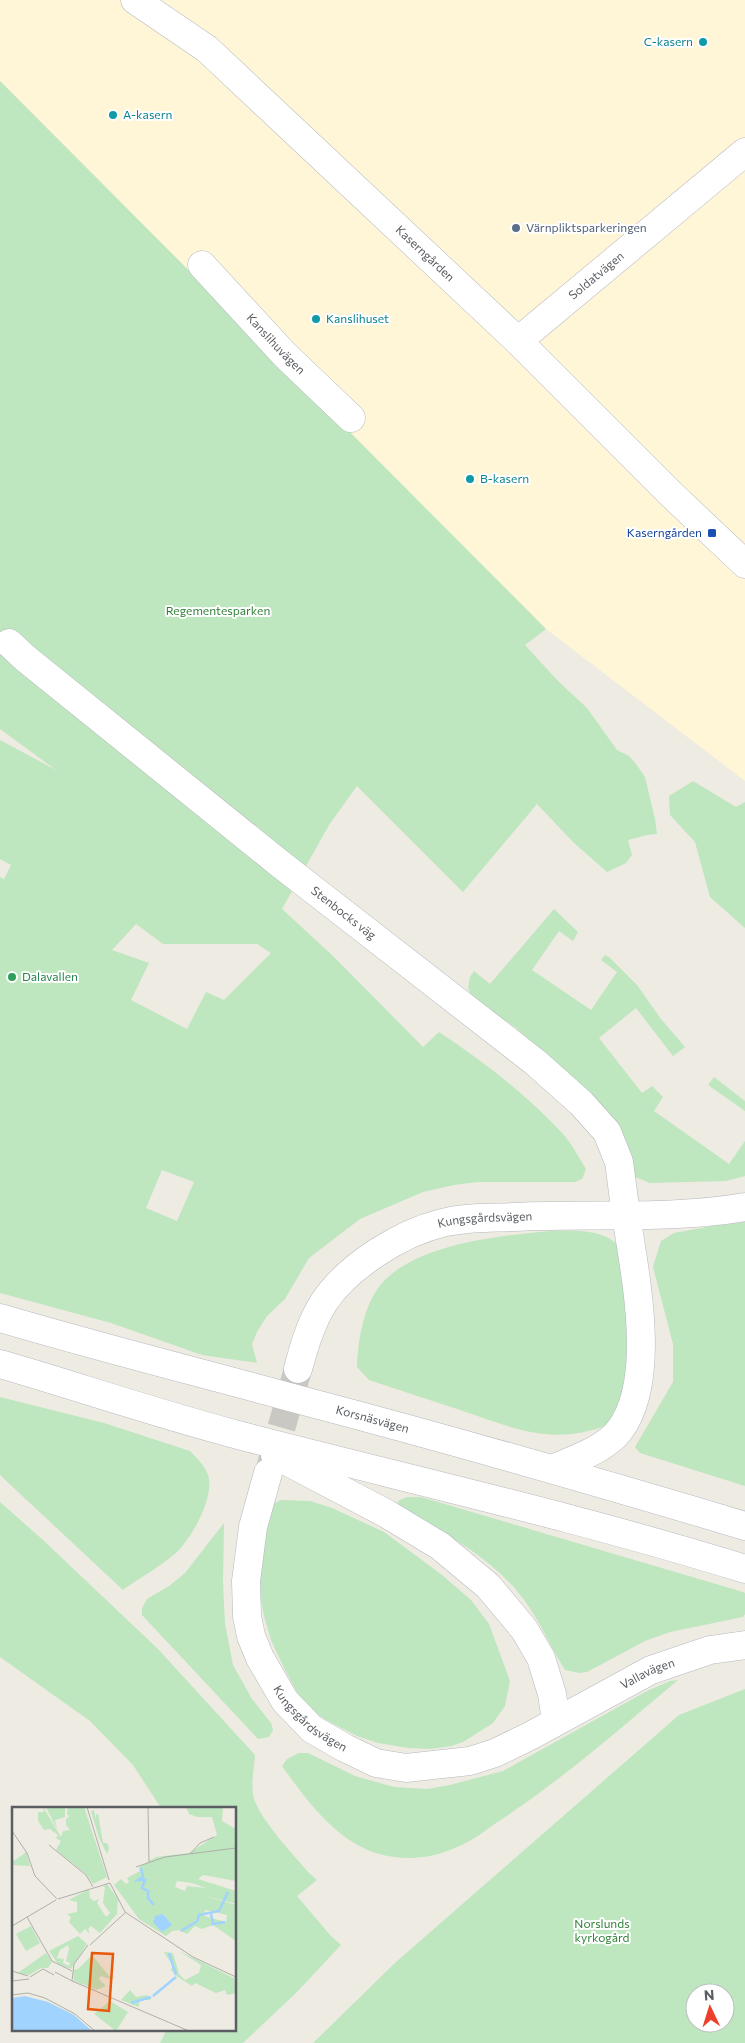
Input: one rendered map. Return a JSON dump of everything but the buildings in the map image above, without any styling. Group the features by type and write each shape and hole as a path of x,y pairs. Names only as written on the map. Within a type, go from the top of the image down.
{"street":[{"name":"Kaserngården","path":"135,0 207,49 518,341 672,495 745,564"},
{"name":"Soldatvägen","path":"518,341 745,152"},
{"name":"Kanslihuvägen","path":"202,265 285,355 351,418"},
{"name":"Stenbocks väg","path":"9,643 32,664 279,863 535,1062 581,1103 607,1132 619,1162 635,1277 640,1331 639,1382 635,1400 628,1417 618,1433 596,1449 553,1469"},
{"name":"Kungsgårdsvägen","path":"298,1368 306,1340 323,1303 335,1287 372,1256 425,1228 457,1220 533,1216 667,1215 745,1207"},
{"name":"Korsnäsvägen","path":"0,1318 100,1348 296,1398 553,1469 745,1526"},
{"path":"0,1364 236,1434 654,1540 745,1569"},
{"path":"236,1434 387,1514 440,1546 488,1586 524,1629 541,1658 552,1694 556,1721"},
{"name":"Kungsgårdsvägen","path":"268,1473 253,1527 246,1581 247,1616 251,1636 260,1658 285,1701 312,1728 345,1748 376,1763 406,1768 470,1761 495,1752 556,1721"},
{"name":"Vallavägen","path":"556,1721 650,1670 710,1650 745,1645"}],"shaded area":[{"path":"0,0 745,0 745,781 546,629 0,81"}],"green space":[{"name":"Regementesparken","path":"0,81 546,629 525,645 558,681 587,708 617,750 629,756 645,777 657,834 628,840 632,855 626,863 607,872 573,842 537,804 463,892 357,786 329,825 282,909 332,955 423,1047 439,1032 520,1092 563,1134 586,1169 582,1179 575,1182 478,1182 454,1185 423,1192 360,1219 309,1258 285,1299 267,1316 252,1344 257,1363 202,1355 111,1323 0,1293 0,877 4,879 11,865 0,859 0,740 56,770 0,729","holes":["136,924 163,944 257,944 271,953 224,1000 206,992 187,1029 131,1000 149,963 112,950","162,1170 194,1182 177,1221 146,1208"]},
{"path":"693,781 736,807 745,802 745,928 710,897 695,842 670,815 669,796"},
{"path":"554,909 578,932 573,941 559,931 532,970 591,1010 617,972 601,960 605,955 609,957 637,985 661,1019 685,1047 673,1056 636,1008 599,1038 642,1093 652,1086 663,1097 654,1111 729,1164 745,1141 745,1176 726,1181 650,1183 635,1177 623,1139 544,1053 515,1027 479,1004 471,995 468,988 470,977 474,971 490,984"},
{"path":"714,1077 745,1101 745,1111 708,1085"},
{"path":"745,1220 745,1486 640,1453 635,1447 673,1382 673,1344 653,1267 661,1241 674,1233"},
{"path":"550,1231 579,1231 598,1234 615,1242 621,1249 631,1356 621,1402 608,1425 569,1434 551,1435 534,1433 500,1424 369,1380 357,1367 363,1321 371,1299 384,1281 400,1268 419,1258 462,1244 485,1239"},
{"path":"0,1397 104,1423 190,1451 205,1468 209,1484 201,1516 183,1545 165,1562 123,1590 0,1475"},
{"path":"407,1497 421,1497 743,1592 745,1593 745,1614 743,1617 670,1632 645,1641 587,1672 579,1673 565,1670 534,1615 516,1590 487,1562 453,1538 399,1507 398,1501"},
{"path":"281,1500 310,1501 332,1508 384,1532 442,1575 471,1600 489,1624 510,1681 505,1706 493,1723 463,1742 451,1746 430,1749 408,1748 378,1743 357,1736 311,1710 297,1692 271,1640 259,1588 263,1516 275,1503"},
{"path":"0,1502 158,1649 255,1755 252,1785 256,1803 276,1835 317,1880 297,1896 330,1935 341,1945 296,1993 243,2043 160,2043 166,2030 236,2030 236,1807 160,1807 133,1765 90,1721 0,1657"},
{"path":"224,1523 223,1582 225,1624 233,1665 252,1699 271,1723 273,1730 269,1737 258,1739 142,1615 142,1608 147,1599 169,1586 185,1573"},
{"path":"678,1680 548,1787 469,1841 448,1851 430,1856 412,1858 393,1857 367,1850 352,1842 338,1832 313,1807 282,1766 287,1759 299,1753 308,1753 355,1776 394,1787 427,1789 450,1785 503,1771 647,1691 670,1681"},
{"name":"Norslunds kyrkogård","path":"745,1689 745,2043 313,2043 396,1962 679,1715"}],"tunnel":[{"path":"270,1468 298,1369"}],"place":[{"name":"C-kasern","path":"703,42"},
{"name":"A-kasern","path":"113,115"},
{"name":"Värnpliktsparkeringen","path":"516,228"},
{"name":"Kanslihuset","path":"316,319"},
{"name":"B-kasern","path":"470,479"},
{"name":"Kaserngården","path":"712,533"},
{"name":"Dalavallen","path":"12,977"}]}
